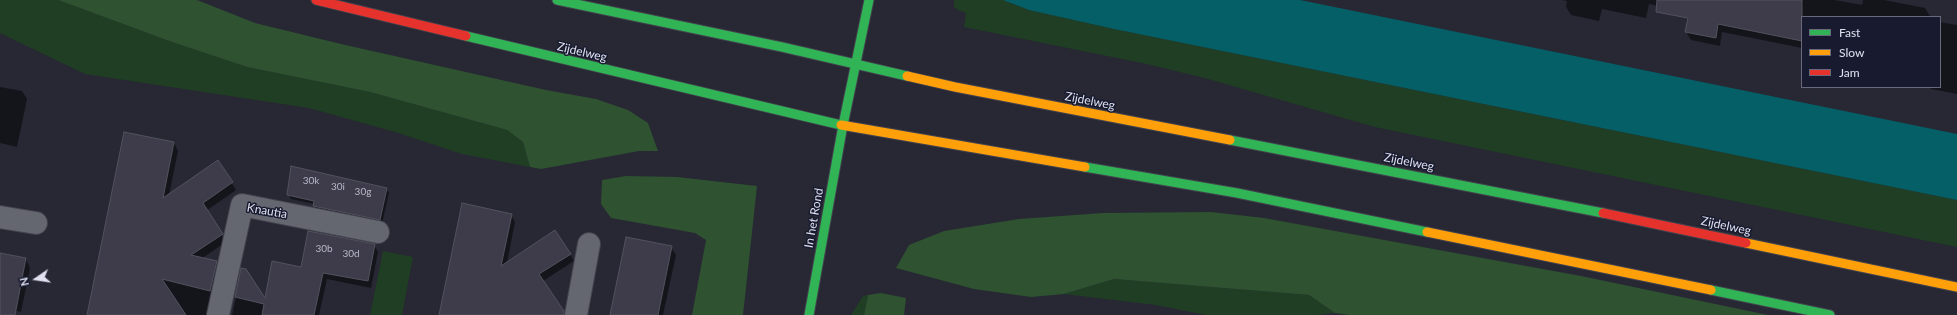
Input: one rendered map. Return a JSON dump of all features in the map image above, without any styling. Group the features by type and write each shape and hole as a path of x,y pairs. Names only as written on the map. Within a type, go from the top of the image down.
{"main road":[{"name":"Zijdelweg","path":"316,0 843,125 1237,193 1830,315"},
{"name":"Zijdelweg","path":"557,0 955,87 1538,199 1957,287"},
{"path":"843,125 869,0"},
{"name":"In het Rond","path":"809,315 843,125"}],"street":[{"name":"Knautia","path":"218,315 242,206 378,232"},
{"path":"0,217 36,223"},
{"path":"576,315 589,244"}],"green space":[{"path":"0,0 58,0 172,42 247,67 370,92 507,130 523,142 530,167 462,154 395,132 309,108 85,74 0,33"},
{"path":"58,0 197,0 255,23 546,90 596,99 628,110 648,123 658,151 639,151 541,169 530,167 523,142 507,130 370,92 247,67 172,42"},
{"path":"954,0 1003,0 1029,10 1114,29 1957,200 1957,247 1375,127 1201,77 1142,63 964,27 966,13 954,7"},
{"path":"626,176 677,177 757,186 743,315 692,315 706,240 695,233 611,218 601,204 602,180"},
{"path":"1211,212 1264,218 1581,276 1768,315 1349,315 1335,313 1309,295 1114,279 1064,294 1031,297 974,289 896,268 909,245 944,231 1019,219 1103,213"},
{"path":"383,251 413,257 402,315 370,315"},
{"path":"1114,279 1309,295 1335,313 1317,315 1206,315 1156,305 1064,294"},
{"path":"881,293 906,298 904,315 864,315 868,295"},
{"path":"868,295 864,315 851,315 863,296"}],"water":[{"path":"1003,0 1300,0 1957,134 1957,200 1114,29 1029,10"}],"building":[{"path":"1657,0 1802,0 1801,41 1718,24 1716,38 1685,32 1688,18 1656,12"},
{"path":"124,132 174,142 163,198 218,160 233,182 203,203 223,234 191,255 217,261 210,291 162,279 186,315 87,315"},
{"path":"291,166 387,188 380,220 313,206 314,201 287,195"},
{"path":"462,203 512,214 501,266 555,230 571,254 539,274 564,311 564,315 439,315"},
{"path":"308,231 375,244 368,281 323,273 314,315 262,315 264,304 235,297 241,268 246,269 265,298 272,261 301,267"},
{"path":"626,237 672,246 658,315 610,315"},
{"path":"0,253 26,258 15,315 0,315"}],"traffic: fast":[{"path":"557,0 782,47 907,76"},
{"path":"809,315 843,125 869,0"},
{"path":"466,36 841,125"},
{"path":"1230,140 1603,213"},
{"path":"1085,167 1237,193 1427,232"},
{"path":"1711,290 1830,315"}],"traffic: slow":[{"path":"907,76 955,87 1230,140"},
{"path":"841,125 1085,167"},
{"path":"1427,232 1711,290"},
{"path":"1746,243 1957,287"}],"traffic: jam":[{"path":"316,0 466,36"},
{"path":"1603,213 1746,243"}]}
